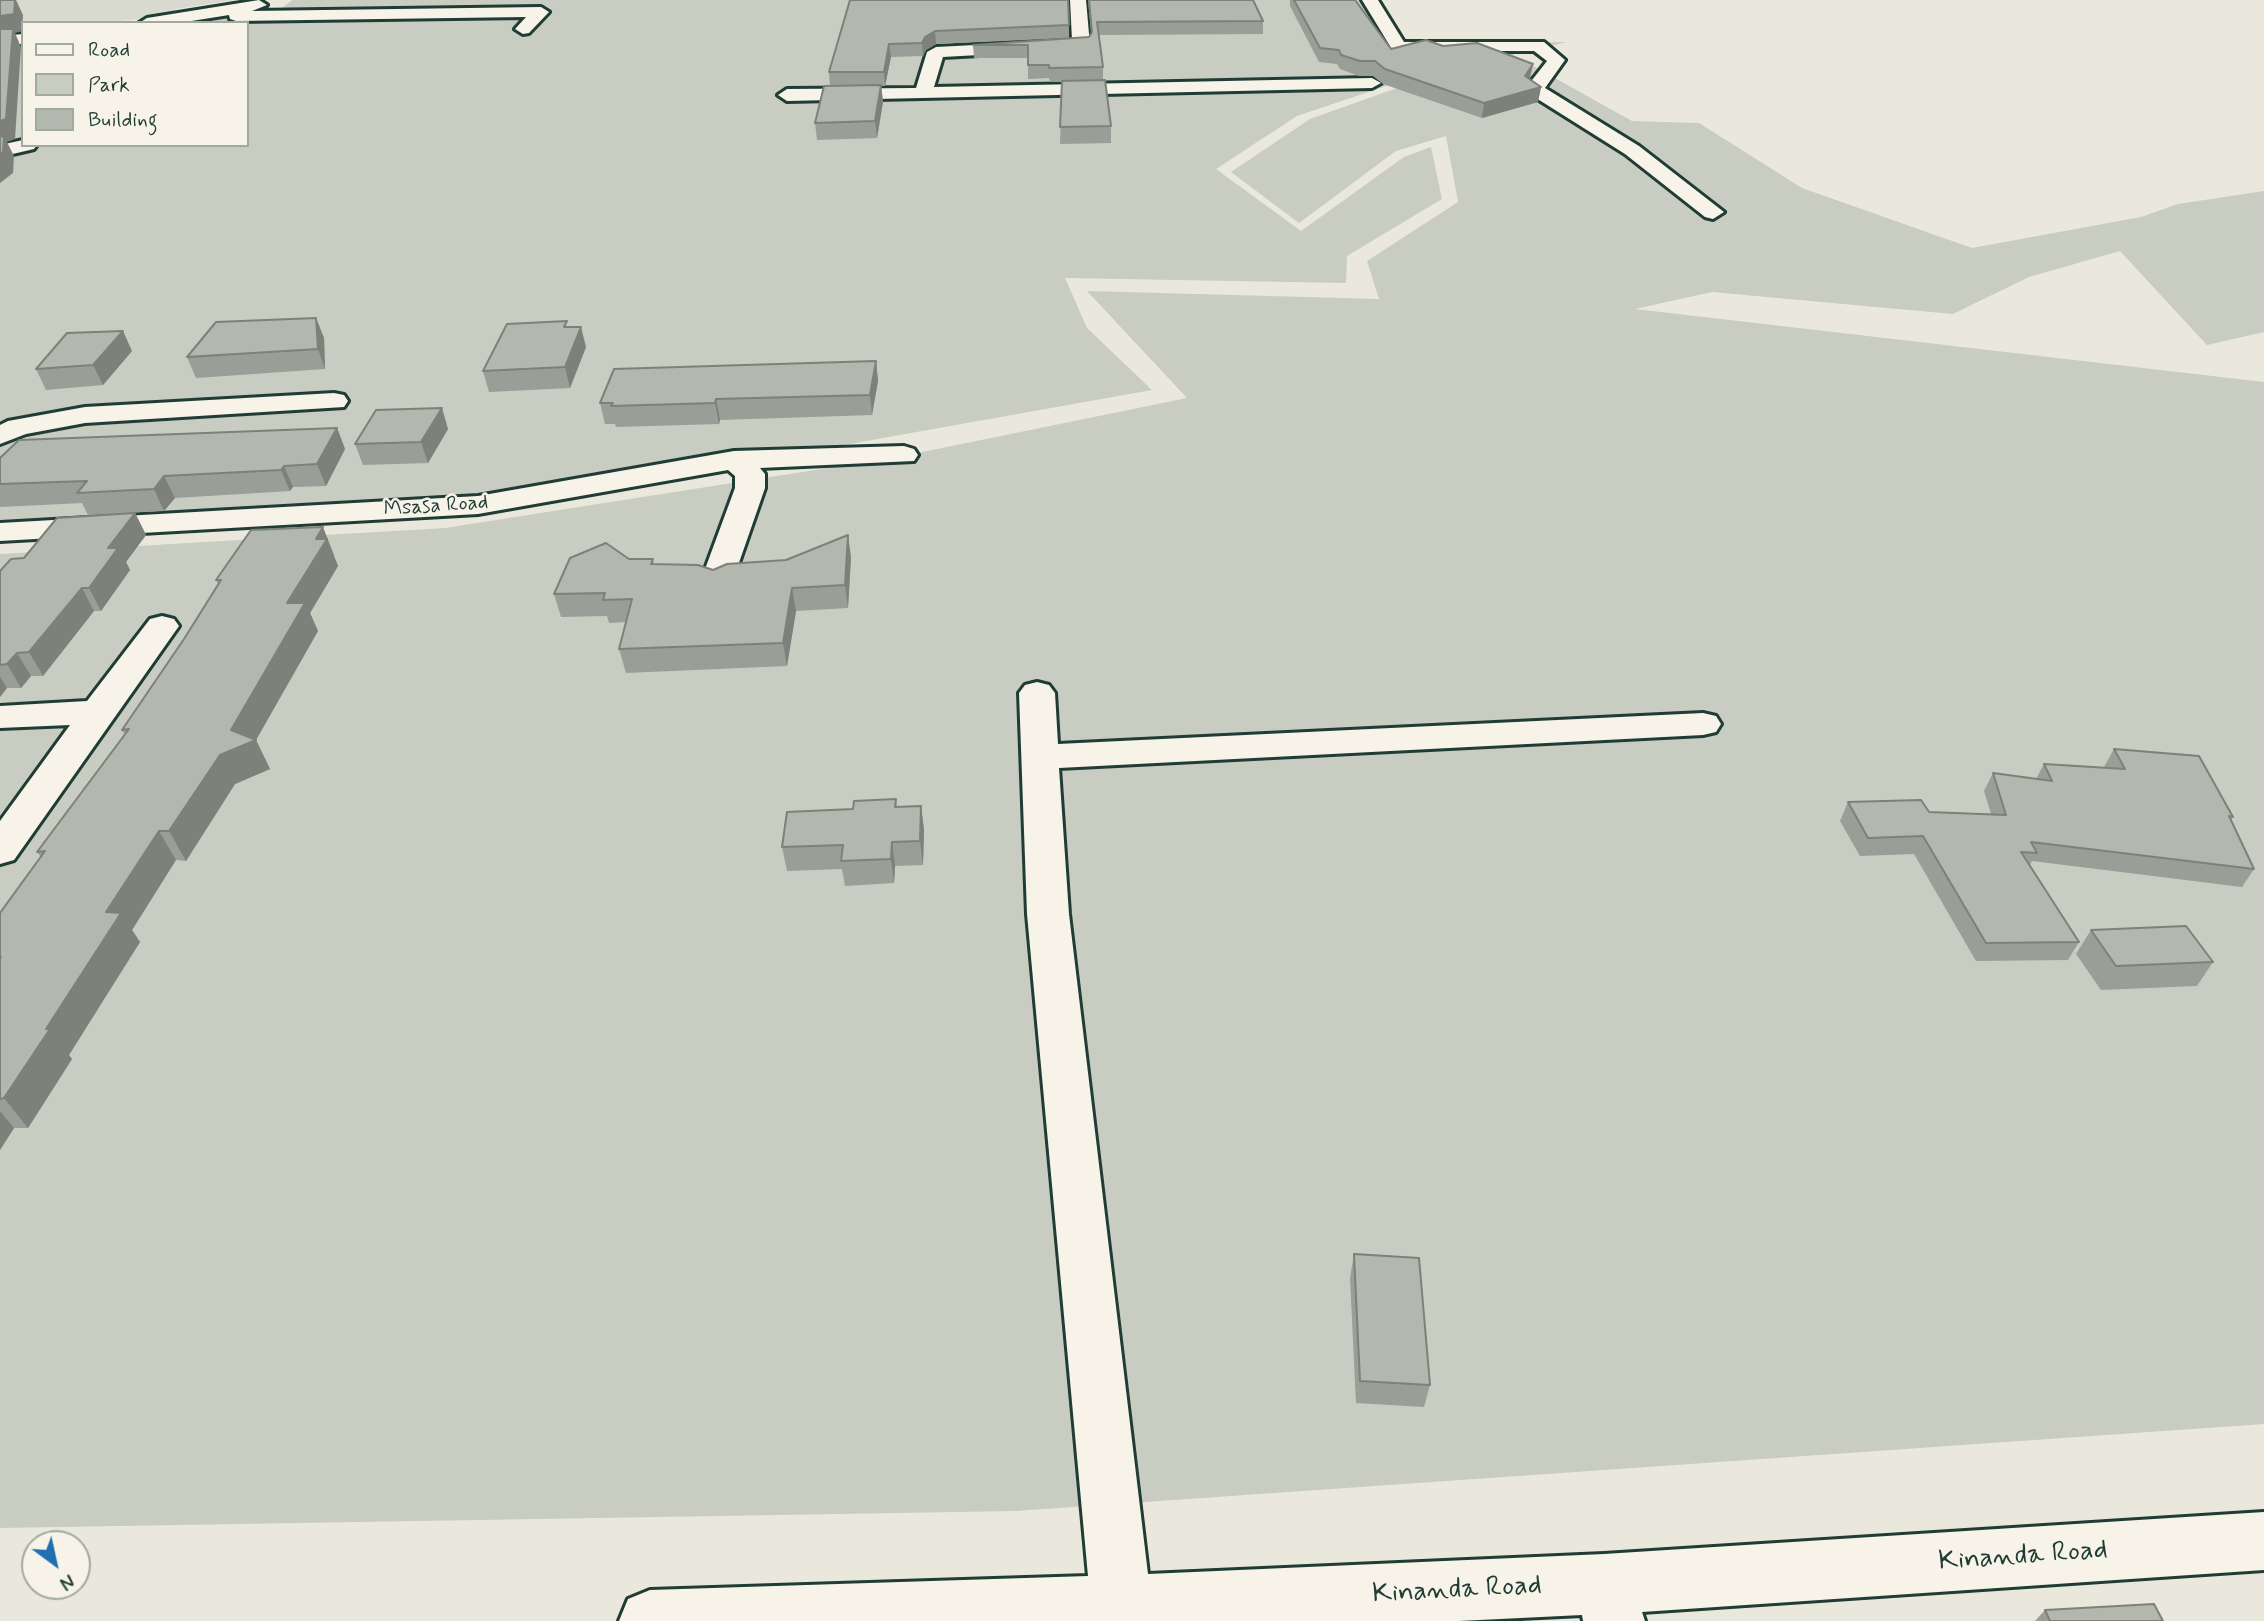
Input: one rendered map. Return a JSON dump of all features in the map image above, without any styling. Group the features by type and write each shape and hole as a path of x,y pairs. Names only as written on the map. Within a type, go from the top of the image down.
{"street":[{"path":"237,11 272,0"},
{"path":"923,93 936,52 1081,45 1078,0"},
{"path":"1370,0 1399,47 1538,46 1556,60 1549,73 1534,89 1632,150 1713,212"},
{"path":"163,21 237,11 541,12 523,29"},
{"path":"0,41 21,39"},
{"path":"787,95 1371,83"},
{"path":"0,151 21,146"},
{"path":"0,436 18,427 85,415 334,401"},
{"name":"Msasa Road","path":"0,532 478,505 734,460 904,455"},
{"path":"717,580 736,520 750,488 750,474 734,460"},
{"path":"0,850 162,626"},
{"path":"1037,693 1048,914 1121,1604"},
{"path":"0,716 98,712"},
{"path":"1039,757 1703,724"},
{"name":"Kinanda Road","path":"650,1621 820,1618 1121,1604 1203,1612 1609,1602 2264,1541"}],"shaded area":[{"path":"0,0 235,0 175,9 176,14 121,21 21,21 21,32 0,35"}],"green space":[{"path":"292,0 1372,0 1408,44 1567,42 1398,82 1297,116 1216,169 1301,231 1404,157 1431,147 1442,199 1347,256 1346,283 1065,278 1087,328 1152,390 440,517 0,542 0,47 21,44 21,147 248,147 248,21 195,21 281,9"},
{"path":"1519,58 1632,121 1699,123 1802,188 1972,248 2141,217 2178,204 2264,191 2264,332 2207,345 2120,251 2029,277 1953,314 1712,292 1635,309 2264,382 2264,1424 1016,1511 0,1528 0,554 445,528 898,457 1187,398 1087,291 1379,299 1367,261 1458,202 1446,136 1396,151 1299,223 1231,172 1310,119 1397,88"}],"building":[{"path":"0,0 15,0 14,14 0,16"},
{"path":"850,0 1068,0 1069,25 935,31 925,37 922,43 889,44 884,72 829,72"},
{"path":"1089,0 1253,0 1263,21 1097,22 1103,67 1049,68 1049,65 1028,65 1028,45 973,45 1089,37 1092,32"},
{"path":"1294,0 1355,0 1391,49 1426,40 1443,46 1477,43 1533,64 1525,76 1541,87 1484,103 1385,69 1375,61 1360,61 1341,55 1339,50 1320,48"},
{"path":"0,29 13,29 6,119 0,121"},
{"path":"1105,80 1111,126 1060,127 1062,81"},
{"path":"881,85 875,121 815,123 824,86"},
{"path":"4,136 3,152 0,154 0,137"},
{"path":"316,318 318,349 187,357 216,322"},
{"path":"567,321 564,327 581,327 565,367 483,371 507,324"},
{"path":"123,331 93,365 36,369 67,333"},
{"path":"876,361 870,395 716,399 715,403 611,406 613,403 600,403 614,369"},
{"path":"442,408 421,442 355,444 376,410"},
{"path":"337,428 317,464 284,466 281,470 164,476 154,489 77,493 87,481 0,484 0,458 19,440"},
{"path":"135,513 108,548 118,548 89,588 82,588 29,652 17,653 7,664 0,665 0,571 11,559 24,558 57,518"},
{"path":"323,527 316,539 327,539 287,603 305,603 231,730 256,740 220,755 169,831 159,831 106,912 121,913 46,1029 50,1029 4,1098 0,1099 0,913 45,851 37,852 129,729 122,730 184,639 221,580 216,580 251,530"},
{"path":"848,535 845,585 792,588 783,643 619,649 632,599 603,600 605,593 554,594 570,558 606,543 629,559 653,559 651,564 698,565 713,570 727,564 786,560"},
{"path":"2114,749 2199,756 2233,817 2229,816 2254,869 2031,842 2037,853 2021,852 2079,942 1986,943 1923,836 1868,838 1848,802 1921,800 1929,812 2006,815 1993,773 2052,781 2044,764 2125,769"},
{"path":"896,799 895,807 921,806 920,841 892,842 891,859 841,861 843,845 782,847 787,812 853,809 854,801"},
{"path":"2186,926 2213,962 2116,966 2091,930"},
{"path":"1354,1254 1419,1258 1430,1385 1360,1381"},
{"path":"2154,1604 2163,1621 2050,1621 2045,1610"}]}
